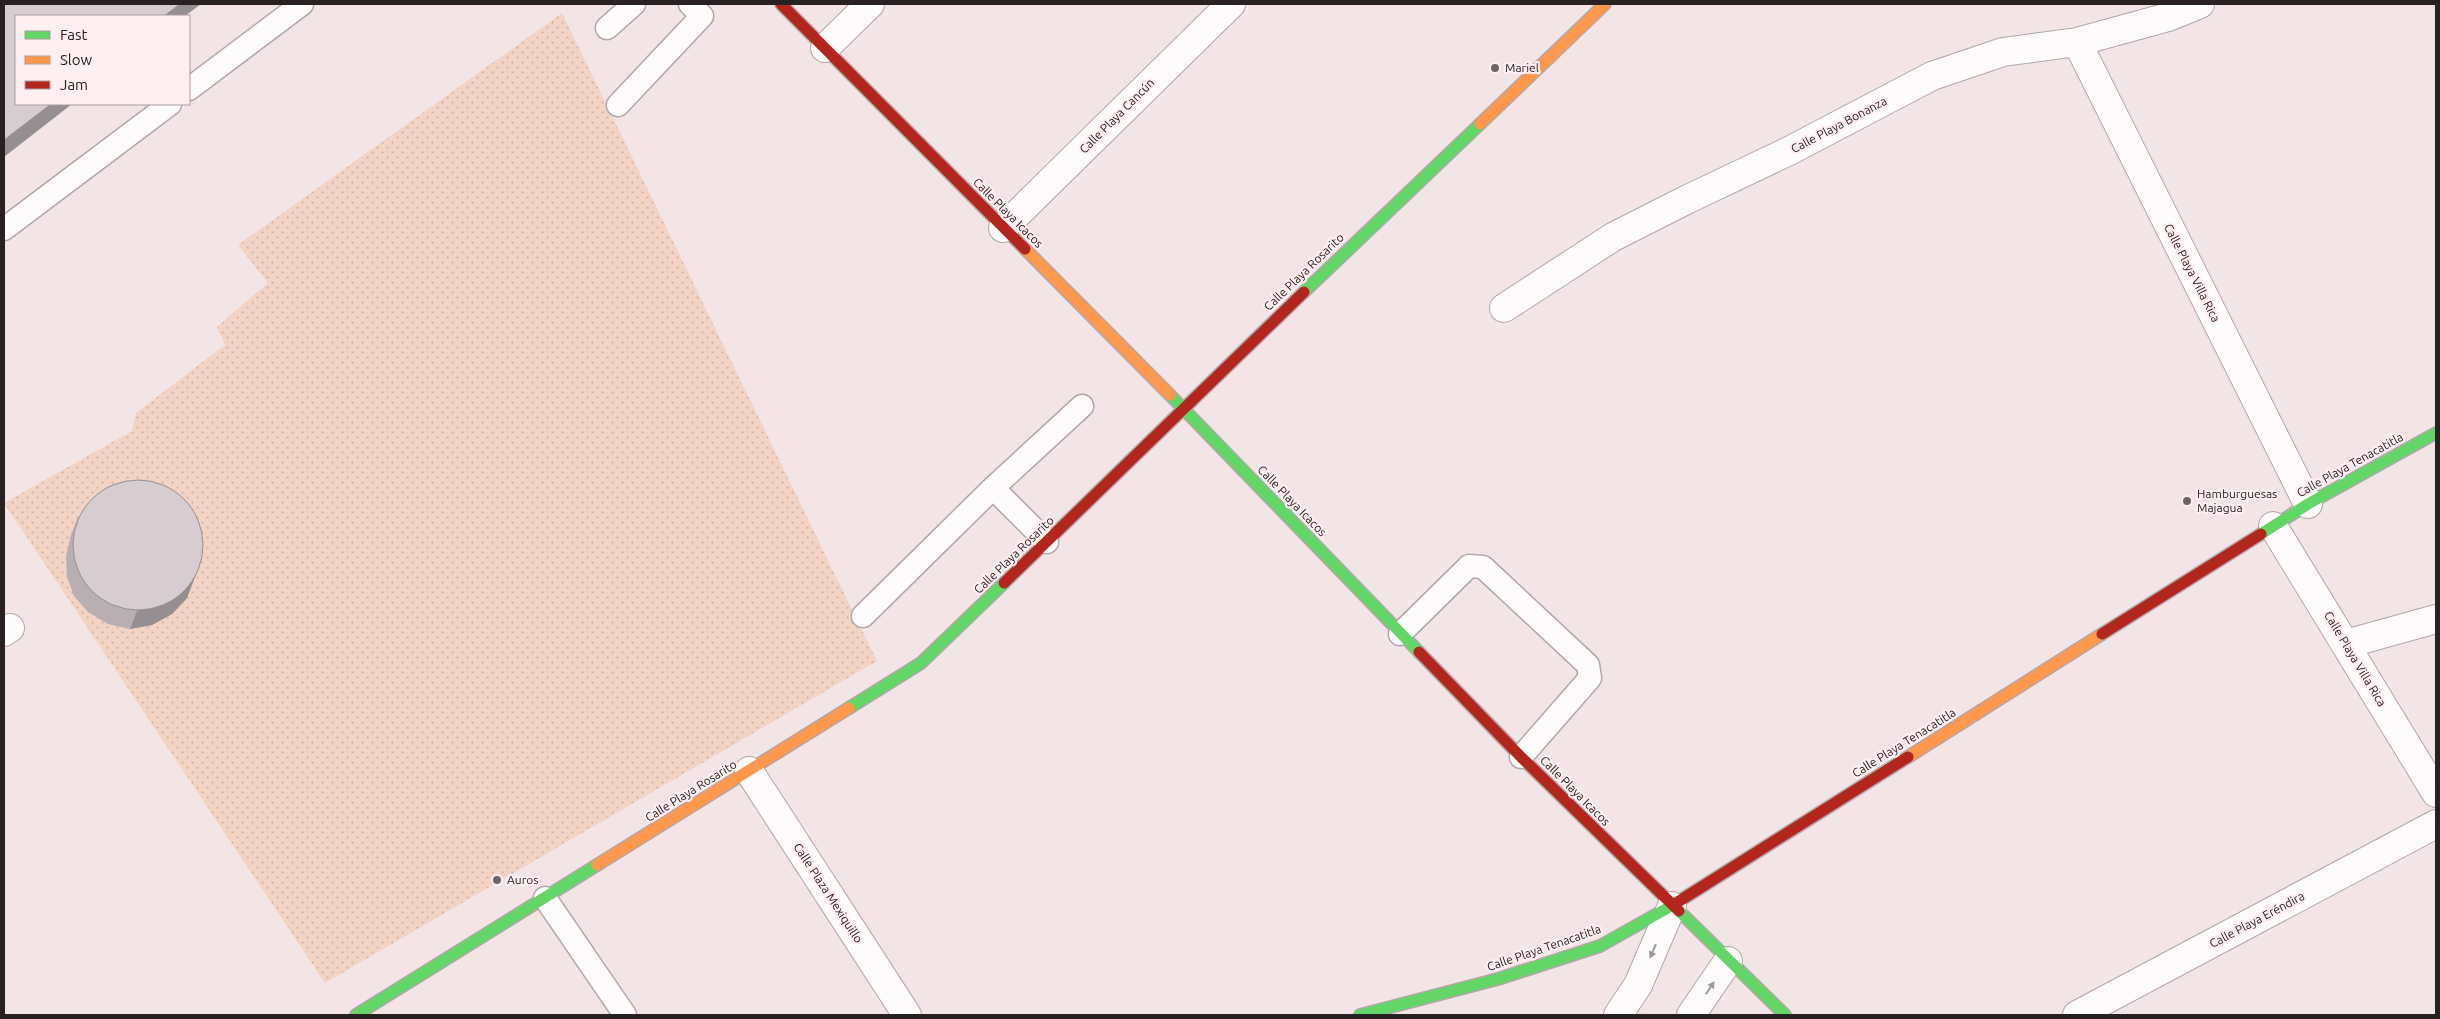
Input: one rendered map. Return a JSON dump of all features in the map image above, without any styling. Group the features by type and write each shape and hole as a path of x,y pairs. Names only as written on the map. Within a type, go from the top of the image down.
{"street":[{"name":"Calle Playa Icacos","path":"781,4 1183,408 1521,758 1785,1015"},
{"path":"825,48 870,4"},
{"name":"Calle Playa Cancún","path":"1003,228 1231,4"},
{"name":"Calle Playa Rosarito","path":"356,1015 921,663 1183,408 1605,4"},
{"name":"Calle Playa Bonanza","path":"1504,308 1613,237 1789,151 1932,76 2003,52 2077,42 2168,16 2200,4"},
{"name":"Calle Playa Villa Rica","path":"2077,42 2308,504"},
{"name":"Calle Playa Tenacatitla","path":"1360,1015 1498,979 1600,946 1672,906 2308,504 2436,433"},
{"name":"Calle Playa Villa Rica","path":"2273,526 2436,793"},
{"path":"2346,644 2436,620"},
{"name":"Calle Plaza Mexiquillo","path":"749,771 907,1015"},
{"name":"Calle Playa Eréndira","path":"2077,1015 2436,824"},
{"path":"1618,1015 1638,984 1672,906"},
{"path":"1691,1015 1728,960"}],"lane":[{"path":"190,89 302,4"},
{"path":"607,28 634,4"},
{"path":"618,105 702,16 690,4"},
{"path":"4,229 169,105"},
{"path":"863,616 993,488 1082,406"},
{"path":"993,488 1047,542"},
{"path":"1400,634 1470,566 1483,567 1588,665 1590,678 1521,758"},
{"path":"545,898 625,1015"}],"shaded area":[{"path":"562,13 877,661 325,983 4,503 132,431 136,413 225,345 217,327 268,283 238,245"}],"building":[{"path":"4,4 180,4 165,15 15,15 15,105 50,105 4,140"},
{"path":"138,480 151,481 163,485 184,499 198,520 202,532 202,558 198,570 184,591 163,605 151,609 138,610 125,609 113,605 92,591 78,570 74,558 73,545 74,532 78,520 92,499 113,485 125,481"}],"traffic: fast":[{"path":"1304,292 1480,124"},
{"path":"1170,395 1419,652"},
{"path":"2261,534 2308,504 2436,433"},
{"path":"849,708 921,663 1004,583"},
{"path":"356,1015 597,865"},
{"path":"1360,1015 1498,979 1600,946 1673,905"},
{"path":"1679,911 1785,1015"}],"traffic: slow":[{"path":"1480,124 1605,4"},
{"path":"1025,249 1170,395"},
{"path":"1908,757 2102,634"},
{"path":"597,865 849,708"}],"traffic: jam":[{"path":"781,4 1025,249"},
{"path":"1004,583 1304,292"},
{"path":"2102,634 2261,534"},
{"path":"1419,652 1521,757 1679,911"},
{"path":"1673,905 1908,757"}],"place":[{"name":"Mariel","path":"1495,68"},
{"name":"Hamburguesas Majagua","path":"2187,501"},
{"name":"Auros","path":"497,880"}]}
